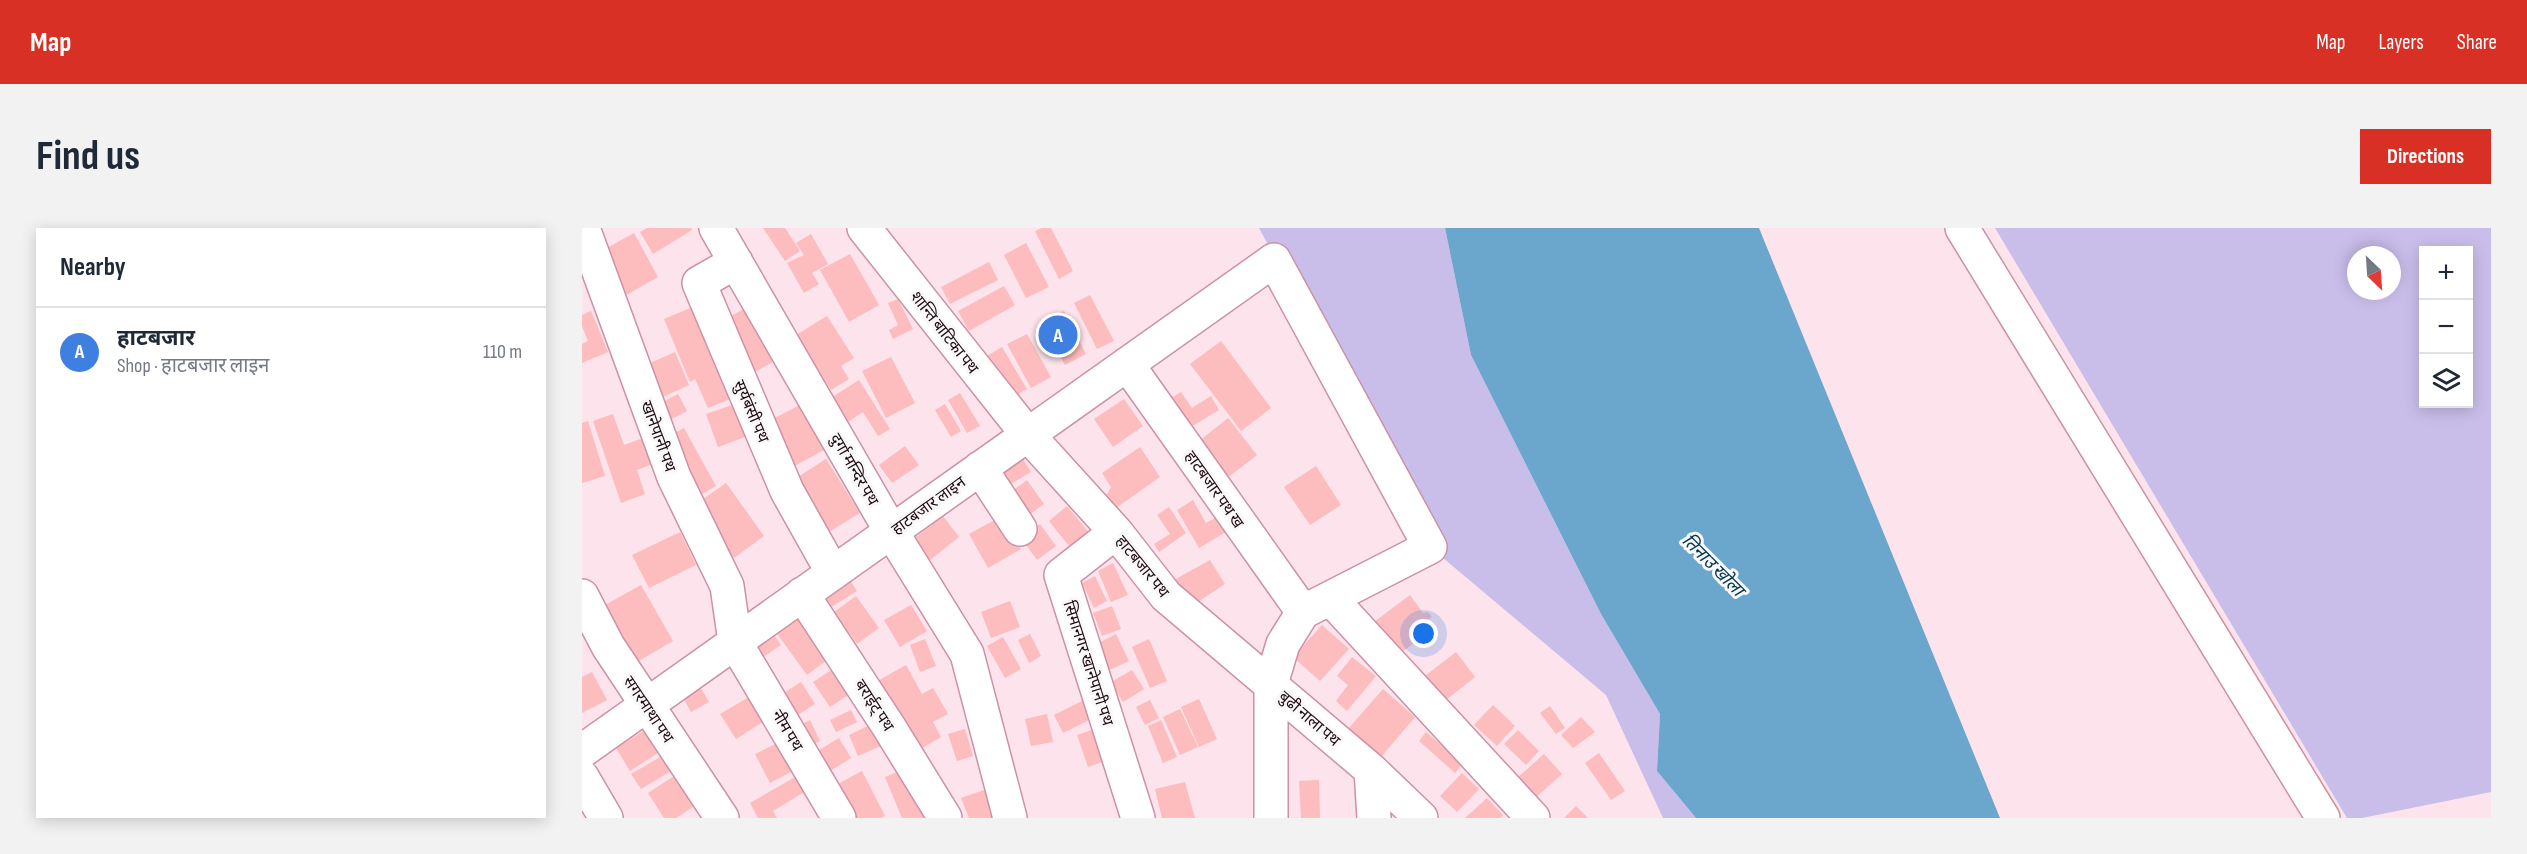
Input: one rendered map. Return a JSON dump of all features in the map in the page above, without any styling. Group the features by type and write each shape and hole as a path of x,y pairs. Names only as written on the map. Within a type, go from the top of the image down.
{"street":[{"name":"खानेपानी पथ","path":"583,228 674,477 727,586 735,642"},
{"name":"दुर्गा मन्दिर पथ","path":"716,228 891,531 967,654 1010,818"},
{"name":"शान्ति बाटिका पथ","path":"864,228 1028,435"},
{"path":"1962,228 2323,818"},
{"name":"हाटबजार लाइन","path":"582,751 1274,260 1430,547 1318,606"},
{"name":"सुर्यबंसी पथ","path":"736,262 699,283 787,491 833,573"},
{"name":"हाटबजार पथ ख","path":"1127,364 1318,606 1533,818"},
{"name":"हाटबजार पथ","path":"1028,435 1116,532 1166,596 1271,684"},
{"path":"980,468 1020,529"},
{"name":"सिमानगर खानेपानी पथ","path":"1116,532 1061,575 1138,818"},
{"name":"बराईट् पथ","path":"802,594 890,727 945,818"},
{"name":"सगरमाथा पथ","path":"582,596 608,646 722,818"},
{"path":"1271,684 1283,644 1318,606"},
{"name":"नीम पथ","path":"735,642 839,818"},
{"name":"बुढी नाला पथ","path":"1271,684 1371,770 1421,818"},
{"name":"बुढी नाला पथ","path":"1270,818 1271,684"},
{"path":"1371,770 1374,818"},
{"path":"582,777 606,818"}],"shaded area":[{"path":"1259,228 1445,228 1471,355 1601,614 1660,714 1657,771 1696,818 1663,818 1606,695 1430,547"},
{"path":"1995,228 2491,228 2491,792 2362,818 2347,818"}],"water":[{"name":"तिनाउ खोला","path":"1445,228 1759,228 2000,818 1696,818 1657,771 1660,714 1601,614 1471,355"}],"building":[{"path":"647,228 691,228 692,230 653,254 640,232"},
{"path":"763,228 785,228 800,251 785,261"},
{"path":"1051,228 1073,271 1059,279 1035,231"},
{"path":"634,233 658,277 621,298 596,254"},
{"path":"811,234 828,264 812,273 819,284 804,293 787,263 804,255 796,243"},
{"path":"1026,243 1049,287 1026,298 1004,255"},
{"path":"850,254 879,305 849,322 820,270"},
{"path":"989,262 998,280 950,304 941,287"},
{"path":"1004,286 1015,305 969,331 958,311"},
{"path":"1090,295 1114,341 1097,349 1074,303"},
{"path":"898,299 913,329 893,339 889,330 898,325 888,303"},
{"path":"695,306 733,398 708,408 695,379 690,382 664,319"},
{"path":"746,308 775,361 747,376 729,317"},
{"path":"591,311 608,352 582,363 582,344 588,341 582,326 582,315"},
{"path":"1064,311 1086,354 1065,365 1043,322"},
{"path":"827,316 854,358 841,366 849,379 831,390 796,335"},
{"path":"1027,334 1051,377 1031,388 1007,344"},
{"path":"1221,341 1271,408 1241,431 1190,364"},
{"path":"1002,347 1027,389 1011,398 987,356"},
{"path":"675,352 689,385 663,397 657,383 648,387 639,368"},
{"path":"891,357 915,403 886,418 862,371"},
{"path":"859,380 890,429 878,436 863,412 845,424 829,399"},
{"path":"1181,392 1192,408 1211,396 1219,410 1186,430 1168,400"},
{"path":"960,393 980,426 967,433 948,400"},
{"path":"678,394 687,411 670,420 661,403"},
{"path":"1124,399 1143,426 1113,447 1094,419"},
{"path":"738,403 750,435 718,447 706,414"},
{"path":"945,404 961,431 951,437 935,410"},
{"path":"800,405 824,450 787,470 763,424"},
{"path":"613,414 624,445 646,437 655,463 637,470 645,494 621,503 593,421"},
{"path":"1228,418 1257,455 1226,479 1198,442"},
{"path":"588,421 605,476 582,483 582,423"},
{"path":"684,428 716,486 697,497 664,439"},
{"path":"905,446 919,465 892,483 879,465"},
{"path":"1140,447 1160,477 1113,510 1105,498 1111,487 1102,473"},
{"path":"1022,457 1031,472 999,491 990,476"},
{"path":"826,459 860,513 827,533 793,480"},
{"path":"1316,466 1341,505 1310,525 1284,487"},
{"path":"1027,480 1044,504 1025,518 1007,495"},
{"path":"726,483 764,536 734,558 696,504"},
{"path":"1193,500 1206,523 1217,517 1226,532 1199,548 1177,510"},
{"path":"1067,506 1091,535 1072,550 1049,521"},
{"path":"1169,507 1186,533 1159,552 1154,544 1170,534 1157,515"},
{"path":"943,516 959,537 925,564 908,543"},
{"path":"1002,516 1021,549 988,568 969,534"},
{"path":"1040,524 1056,546 1037,560 1021,538"},
{"path":"680,532 696,565 649,588 632,555"},
{"path":"1210,560 1225,584 1190,607 1174,580"},
{"path":"1113,563 1128,595 1111,602 1098,571"},
{"path":"844,571 857,591 830,608 817,588"},
{"path":"1095,576 1107,601 1094,608 1082,583"},
{"path":"641,585 673,641 637,662 605,605"},
{"path":"1410,595 1423,613 1428,612 1432,617 1426,621 1432,630 1398,655 1374,622"},
{"path":"856,596 879,628 857,644 834,612"},
{"path":"1010,601 1020,627 991,638 981,612"},
{"path":"911,605 927,631 900,647 884,620"},
{"path":"1112,606 1121,629 1102,636 1093,613"},
{"path":"799,614 831,657 807,675 775,631"},
{"path":"1322,625 1349,649 1320,681 1293,657"},
{"path":"768,626 781,645 760,659 747,640"},
{"path":"1030,634 1041,656 1029,663 1018,640"},
{"path":"1116,634 1129,661 1101,674 1089,648"},
{"path":"1003,637 1021,669 1005,678 987,646"},
{"path":"925,639 936,666 920,672 910,645"},
{"path":"1149,639 1167,681 1150,688 1132,647"},
{"path":"1456,652 1475,677 1441,704 1421,679"},
{"path":"1352,657 1376,676 1347,711 1336,701 1348,685 1337,676"},
{"path":"906,665 922,694 933,688 948,714 933,722 941,737 914,753 874,683"},
{"path":"836,667 853,692 830,707 813,682"},
{"path":"1132,670 1144,689 1123,702 1111,682"},
{"path":"592,672 607,700 582,713 582,677"},
{"path":"694,677 709,702 691,712 677,686"},
{"path":"801,682 815,704 793,718 779,696"},
{"path":"1383,689 1415,717 1381,757 1348,729"},
{"path":"754,694 769,718 736,739 720,714"},
{"path":"1086,699 1095,717 1063,733 1054,715"},
{"path":"1199,699 1217,739 1199,747 1181,707"},
{"path":"1150,700 1159,718 1145,725 1136,707"},
{"path":"1493,705 1515,726 1497,746 1474,725"},
{"path":"1550,706 1565,728 1556,734 1540,713"},
{"path":"1180,709 1198,747 1180,755 1163,717"},
{"path":"851,710 857,722 836,732 830,720"},
{"path":"1047,714 1053,742 1031,746 1025,719"},
{"path":"1581,717 1595,732 1573,748 1561,735"},
{"path":"810,720 820,741 805,749 795,728"},
{"path":"1161,720 1177,757 1163,763 1148,726"},
{"path":"872,724 881,746 858,756 849,735"},
{"path":"1100,727 1111,759 1088,767 1077,735"},
{"path":"647,729 661,751 630,771 616,748"},
{"path":"965,729 973,756 957,761 948,734"},
{"path":"1518,730 1539,751 1526,765 1504,744"},
{"path":"1426,732 1463,763 1455,773 1419,741"},
{"path":"788,738 802,766 770,783 755,754"},
{"path":"839,738 851,758 824,775 811,755"},
{"path":"1599,753 1625,791 1611,800 1585,763"},
{"path":"1544,754 1562,774 1534,799 1516,779"},
{"path":"662,756 671,771 641,789 631,774"},
{"path":"907,768 928,816 923,818 902,818 885,777"},
{"path":"862,771 885,816 881,818 855,818 838,784"},
{"path":"1462,773 1479,789 1457,812 1440,796"},
{"path":"677,774 697,804 676,818 664,818 648,793"},
{"path":"797,776 806,791 773,811 777,818 758,818 750,803"},
{"path":"1319,780 1320,818 1301,818 1299,781"},
{"path":"1185,782 1195,818 1162,818 1155,789"},
{"path":"984,790 994,818 969,818 961,798"},
{"path":"1487,798 1503,815 1500,818 1465,818"},
{"path":"1576,806 1588,818 1564,818"}],"place":[{"name":"हाटबजार","path":"1058,335"}]}
